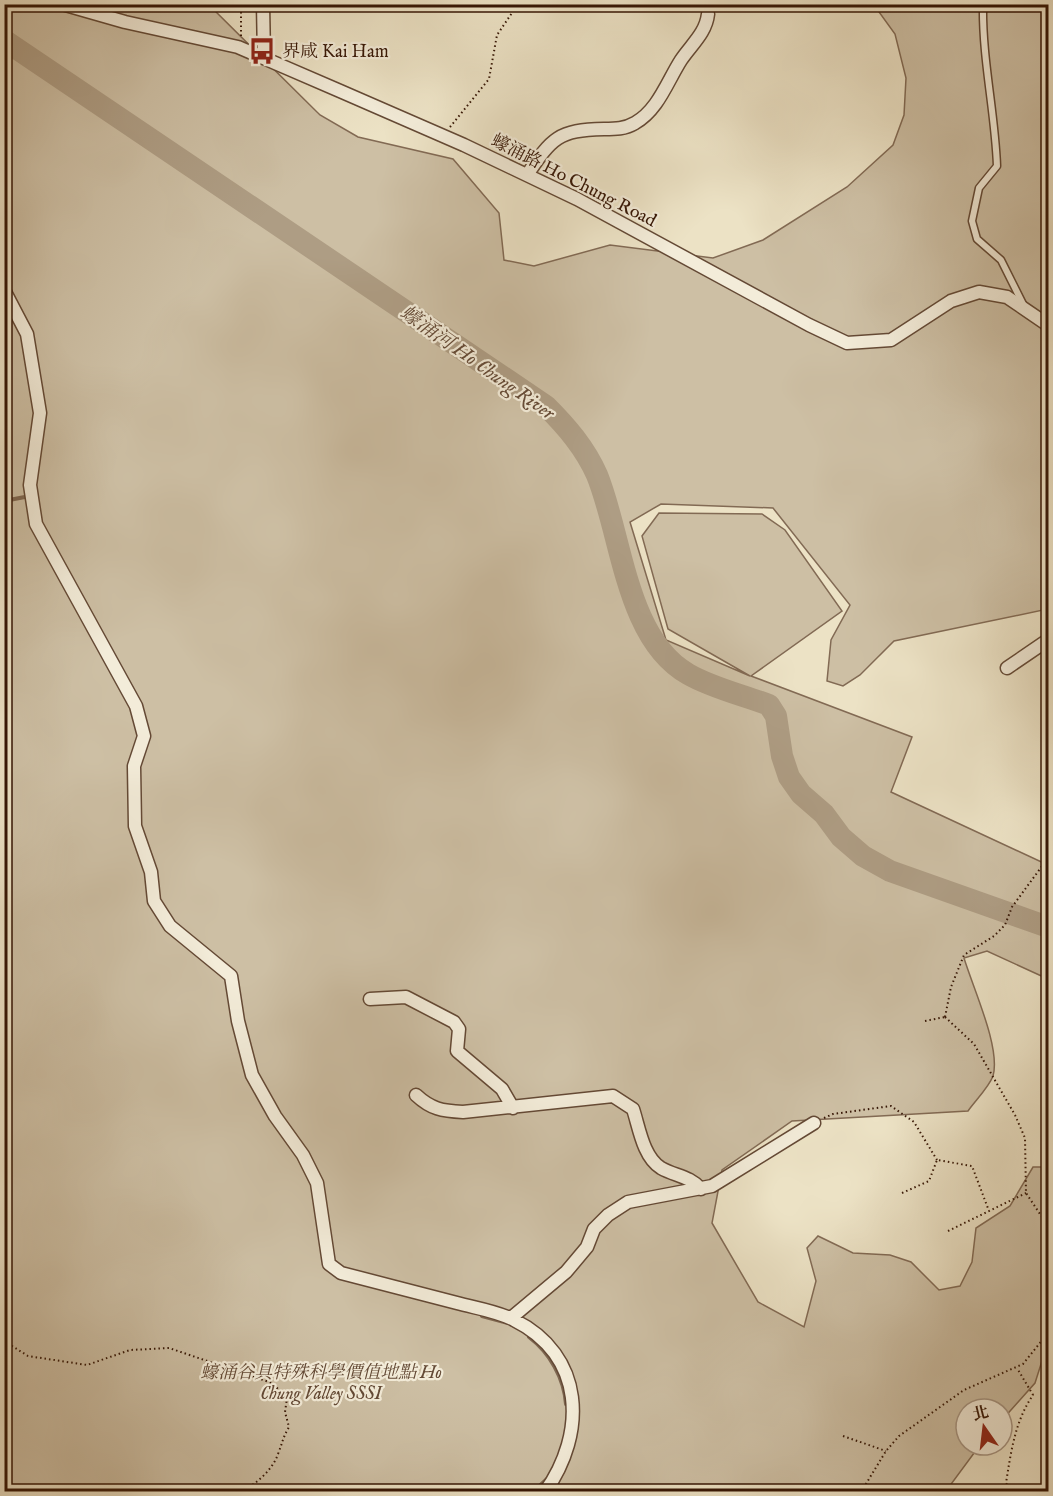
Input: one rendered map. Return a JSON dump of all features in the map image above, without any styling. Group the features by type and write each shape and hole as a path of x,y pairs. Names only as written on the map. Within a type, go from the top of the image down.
{"street":[{"name":"蠔涌路 Ho Chung Road","path":"62,4 125,22 238,47 443,135 527,174 847,343 891,340 951,301 979,292 1007,297 1024,306 1048,325"},
{"path":"263,4 264,58"},
{"path":"527,174 547,145 557,137 573,131 621,129 636,123 653,109 680,61 706,27 708,14"},
{"path":"4,290 27,334 34,366 40,413 30,485 36,524 136,706 144,736 134,766 135,826 150,872 154,901 170,926 231,976 238,1021 252,1075 274,1116 303,1155 317,1183 329,1264 341,1273 511,1318 538,1336 553,1353 570,1386 574,1427 558,1473 545,1491"},
{"path":"1006,668 1048,640"},
{"path":"370,999 406,997 454,1022 459,1029 457,1051 502,1089 513,1108"},
{"path":"416,1095 429,1107 441,1111 513,1108 613,1096 633,1109 645,1149 655,1163 694,1181 701,1190"},
{"path":"511,1318 567,1272 587,1247 594,1229 608,1215 628,1202 646,1197 701,1190 712,1186 814,1123"}],"lane":[{"path":"984,4 982,41 996,137 997,166 979,188 972,221 977,239 1001,260 1024,306"}],"path":[{"path":"238,47 242,29 241,4"},
{"path":"443,135 489,79 497,35 518,4"},
{"path":"945,1017 951,987 964,955 994,936 1005,925 1011,907 1048,858"},
{"path":"925,1021 945,1017"},
{"path":"945,1017 974,1044 1015,1115 1025,1138 1026,1193 1048,1226"},
{"path":"814,1123 833,1114 891,1106 914,1122 937,1160 972,1166 989,1211"},
{"path":"903,1193 929,1181 937,1160"},
{"path":"948,1232 1026,1193"},
{"path":"861,1491 886,1450 899,1436 964,1390 1023,1364 1048,1333"},
{"path":"4,1341 28,1356 87,1365 130,1350 169,1348 272,1383 287,1398 285,1412 289,1427 280,1441 278,1456 255,1485 240,1491"},
{"path":"1012,1491 1006,1483 1011,1453 1021,1412 1033,1395 1016,1367"},
{"path":"843,1436 886,1450"}],"green space":[{"name":"蠔涌谷具特殊科學價值地點 Ho Chung Valley SSSI","path":"5,5 209,5 320,115 358,137 453,159 499,213 504,260 534,266 610,245 713,258 763,240 847,187 893,145 904,115 906,78 895,34 874,5 1048,5 1048,609 894,641 860,675 843,686 827,681 831,640 850,605 773,508 661,504 630,522 666,640 750,676 668,629 642,536 659,513 762,514 785,530 842,611 751,676 912,737 891,792 1048,865 1048,979 987,951 964,958 990,1034 994,1064 991,1080 968,1111 792,1121 722,1170 712,1223 758,1302 804,1327 816,1281 807,1248 818,1236 853,1253 890,1255 911,1262 939,1290 960,1286 972,1262 976,1228 1010,1206 1033,1167 1048,1167 1048,1222 1042,1228 1048,1235 1048,1342 1035,1383 1014,1407 1014,1397 954,1397 954,1457 971,1457 946,1491 5,1492"}],"waterway":[{"name":"蠔涌河 Ho Chung River","path":"4,40 546,406 575,438 597,475 639,612 651,637 667,658 697,679 769,705 776,716 782,756 789,777 801,794 824,814 841,837 863,856 890,871 1048,927"},
{"path":"4,501 30,496"},
{"path":"482,1316 508,1323"},
{"path":"529,1337 537,1343 555,1367 565,1394 566,1404"},
{"path":"533,1492 547,1479"}],"place":[{"name":"界咸 Kai Ham","path":"262,51"}]}
